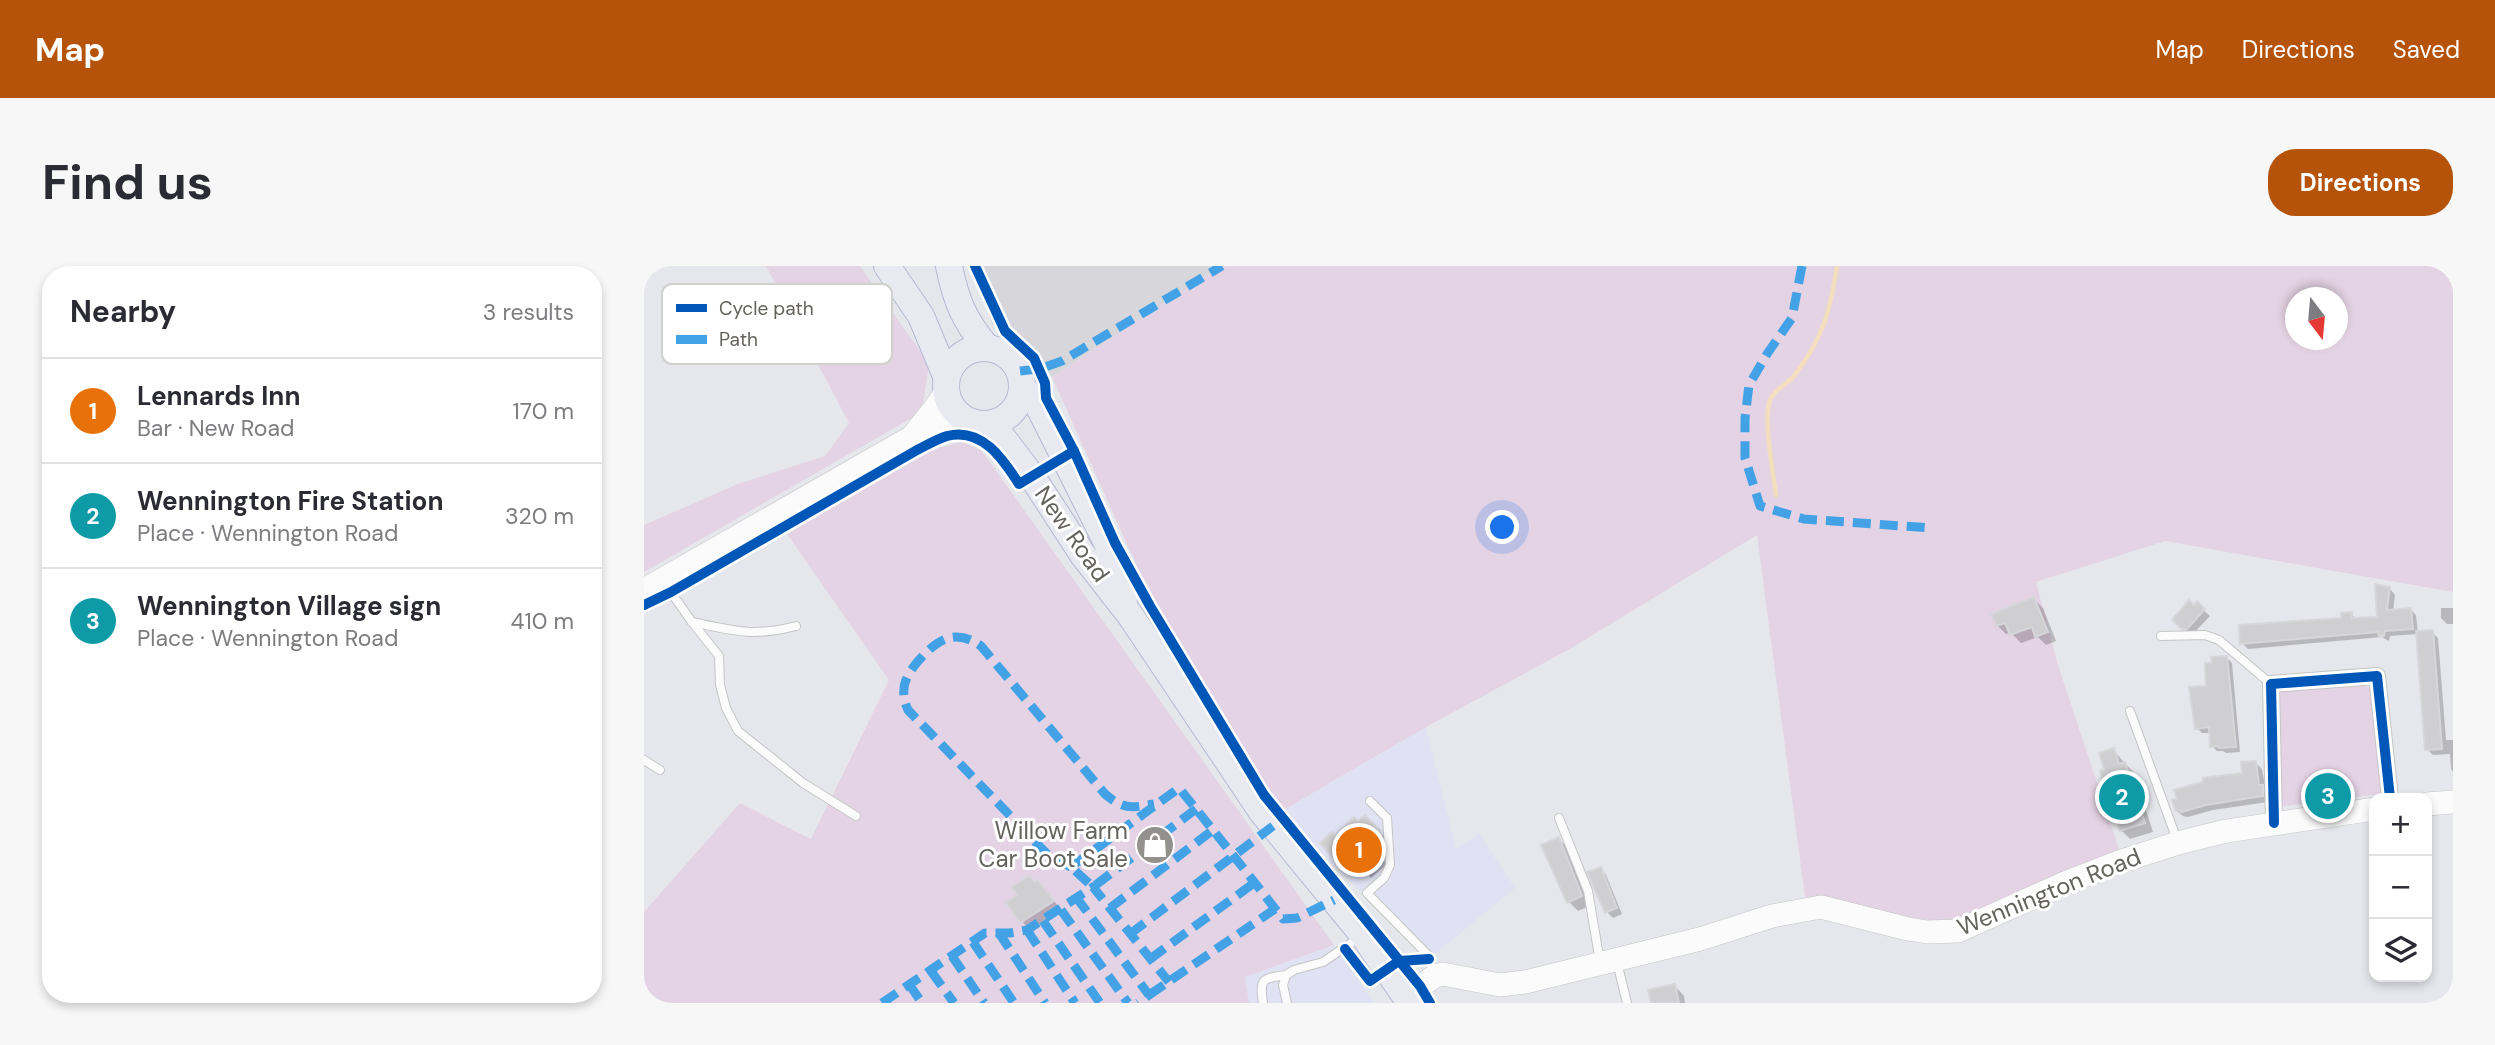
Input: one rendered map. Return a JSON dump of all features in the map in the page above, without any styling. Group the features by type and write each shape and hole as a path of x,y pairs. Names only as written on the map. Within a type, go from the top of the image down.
{"main road":[{"path":"887,266 922,316 946,384 949,403 957,413 975,422"},
{"path":"949,266 960,310 987,348"},
{"path":"654,585 912,437 946,425 995,423 1014,409 1020,399 1020,371 1014,362 998,350 987,348 962,354 952,364 946,384 912,437"},
{"name":"New Road","path":"1022,387 1037,403 1108,545 1130,615"},
{"name":"New Road","path":"975,422 999,433 1031,475 1083,555 1130,615 1268,819 1363,935 1408,1000"},
{"path":"2432,804 2453,802"},
{"name":"Wennington Road","path":"1435,976 1454,975 1480,983 1500,985 1525,982 1700,939 1772,916 1821,907 1917,931 1958,931 2065,883 2178,843 2226,831 2369,810"},
{"path":"1408,1000 1435,976"}],"street":[{"path":"2274,823 2272,684 2377,676 2389,793"}],"lane":[{"path":"654,585 692,622 719,656 723,697 738,731 803,783 856,816"},
{"path":"692,622 746,633 779,631 796,626"},
{"path":"2161,636 2205,635 2219,640 2272,684"},
{"path":"2130,711 2178,843"},
{"path":"644,760 660,770"},
{"path":"1370,801 1387,818 1390,865 1384,878 1367,893 1427,954 1435,976"},
{"path":"1559,818 1588,891 1608,963 1627,1003"},
{"path":"1262,1003 1260,988 1265,979 1323,962 1363,935"},
{"path":"1286,975 1283,985 1287,1003"}],"shaded area":[{"path":"766,266 860,266 873,284 776,284"},
{"path":"973,266 1221,266 1052,377 992,324"},
{"path":"1221,266 2453,266 2453,592 2165,541 2036,582 2058,665 2120,852 1969,918 1927,920 1805,897 1757,535 1568,650 1426,727 1280,812 1153,602 1052,377"},
{"path":"892,311 929,364 922,412 644,572 644,525 738,484 825,456 849,423 818,364 892,364"},
{"path":"963,442 982,451 1334,945 1245,977 1249,1003 655,1003 644,993 644,912 740,803 811,839 889,680 787,534 933,449"},
{"path":"2362,684 2371,689 2387,793 2369,793 2369,795 2278,807 2278,694 2285,690"},
{"path":"1426,727 1456,848 1479,834 1515,888 1429,959 1280,812"},
{"path":"1334,945 1374,1003 1249,1003 1245,977"}],"building":[{"path":"2375,584 2390,587 2387,610 2411,608 2413,629 2385,631 2384,636 2379,636 2378,632 2240,644 2239,625 2341,618 2341,613 2352,612 2352,618 2377,617"},
{"path":"2034,597 2048,632 2035,637 2032,627 2010,635 2005,623 1996,626 1991,614"},
{"path":"2189,600 2194,605 2197,601 2205,609 2187,629 2182,629 2172,620"},
{"path":"2433,630 2442,749 2425,750 2416,631"},
{"path":"2227,656 2236,747 2210,747 2209,727 2195,729 2189,687 2206,686 2205,663 2212,663 2211,657"},
{"path":"2114,748 2119,764 2125,762 2145,823 2120,831 2100,771 2104,769 2099,753"},
{"path":"2256,761 2259,785 2263,785 2263,796 2176,811 2172,800 2177,799 2174,790 2203,782 2203,778 2242,773 2241,762"},
{"path":"1365,815 1381,832 1382,841 1375,848 1379,854 1361,870 1345,854 1336,861 1320,843 1332,832 1334,836 1354,817 1358,821"},
{"path":"1559,837 1582,896 1567,903 1541,845"},
{"path":"1601,867 1617,908 1605,913 1587,872"},
{"path":"1029,876 1035,882 1038,880 1054,901 1020,923 1006,903 1017,895 1011,887"},
{"path":"1675,984 1679,1003 1651,1003 1648,990"}],"waterway":[{"path":"1776,495 1768,436 1769,403 1773,395 1794,376 1819,337 1828,311 1837,266"}],"marked path":[{"path":"1020,371 1039,369 1062,361 1222,266"},
{"path":"1802,266 1792,318 1749,385 1745,418 1745,458 1760,506 1804,519 1931,528"},
{"path":"1071,867 1048,855 908,710 904,685 909,673 933,646 947,638 955,637 981,646 1105,794 1117,803 1128,806 1154,804"},
{"path":"1196,809 1093,887 1071,867 1179,788 1205,820 1283,919 1297,918 1334,900"},
{"path":"1130,934 1273,826"},
{"path":"1110,908 1213,830"},
{"path":"1150,959 1254,883"},
{"path":"882,1003 985,933 1027,930 1093,887 1169,982"},
{"path":"1076,897 1149,995 1138,1003"},
{"path":"1149,995 1275,909"},
{"path":"1061,910 1128,1003"},
{"path":"1043,921 1100,1003"},
{"path":"1027,930 1075,1003"},
{"path":"999,933 1045,1003"},
{"path":"973,942 1014,1003"},
{"path":"952,956 984,1003"},
{"path":"931,971 954,1003"},
{"path":"909,984 922,1003"}],"cycle path":[{"path":"975,266 1005,331 1034,358 1045,383 1046,398 1074,451 1115,543 1264,795 1420,986 1430,1003"},
{"path":"644,605 943,437 959,434 981,441 998,455 1019,484 1074,451"},
{"path":"2274,823 2271,684 2377,676 2389,793"},
{"path":"1345,949 1370,981 1399,961 1429,959"}],"place":[{"name":"Wennington Village sign","path":"2328,796"},
{"name":"Wennington Fire Station","path":"2122,797"},
{"name":"Willow Farm Car Boot Sale","path":"1155,845"},
{"name":"Lennards Inn","path":"1359,850"}]}
